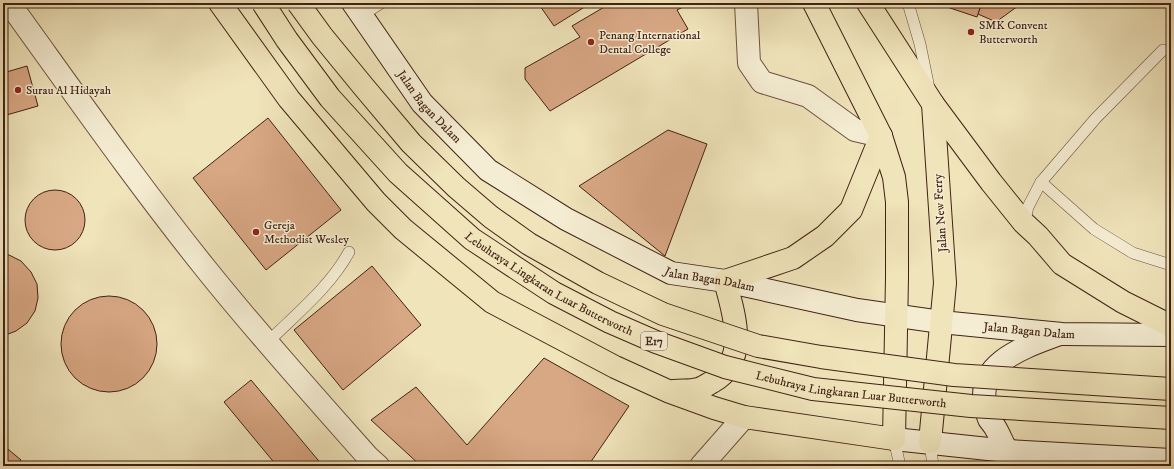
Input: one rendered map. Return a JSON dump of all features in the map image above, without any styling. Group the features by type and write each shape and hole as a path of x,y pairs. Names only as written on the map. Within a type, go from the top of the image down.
{"highway":[{"path":"220,3 289,99 376,202 403,229 492,302 615,367 670,392 714,408 744,417 894,439 897,202 894,177 881,136 814,3"},
{"name":"Lebuhraya Lingkaran Luar Butterworth","path":"263,3 287,40 330,98 398,173 472,239 554,293 610,322 656,342 725,367 813,389 971,406 1171,418"},
{"name":"Lebuhraya Lingkaran Luar Butterworth","path":"298,3 336,53 411,143 456,187 491,217 529,244 598,283 662,314 758,346 829,358 954,376 1171,389"},
{"name":"Jalan New Ferry","path":"870,6 933,104 945,283 930,442"},
{"path":"933,104 991,182 1024,223 1038,236 1062,264 1124,302 1171,326"},
{"path":"670,392 699,389 722,377 732,359 737,336 734,314 725,281 793,258 825,236 850,210 881,136"}],"street":[{"path":"10,3 110,142 206,269 267,343 368,457 378,466"},
{"path":"746,3 749,63 762,82 808,96 855,130 881,136"},
{"name":"Jalan Bagan Dalam","path":"357,10 422,103 488,170 566,219 671,273 725,281 857,310 941,322 1062,334 1171,335"},
{"path":"1007,451 996,428 989,418 983,397 986,378 992,370 1004,360 1020,350 1062,334"},
{"path":"701,466 744,417"},
{"path":"894,439 1007,451 1171,460"}],"lane":[{"path":"357,10 381,3"},
{"path":"908,3 920,44 933,104"},
{"path":"1024,223 1028,206 1041,182 1096,118 1163,50"},
{"path":"1041,182 1094,229 1133,253 1171,265"},
{"path":"267,343 326,286 340,269 349,252"},
{"path":"894,439 900,466"},
{"path":"930,442 933,466"}],"building":[{"path":"538,3 591,3 554,26"},
{"path":"611,3 685,3 687,5 677,10 688,29 550,111 525,79 525,68 580,37 572,26"},
{"path":"942,3 982,3 977,17 941,5"},
{"path":"982,3 1022,3 996,22 978,14"},
{"name":"Surau Al Hidayah","path":"27,66 38,106 3,116 3,73"},
{"path":"268,118 341,210 266,270 193,178"},
{"path":"668,130 707,144 665,256 579,186"},
{"path":"55,190 72,195 80,203 85,220 80,237 72,245 55,250 38,245 30,237 25,220 30,203 38,195"},
{"path":"3,254 9,255 21,261 31,272 37,284 38,298 35,311 27,323 16,331 3,336"},
{"path":"372,266 421,325 343,390 294,330"},
{"path":"100,296 118,296 128,299 136,304 149,317 154,325 157,335 157,353 154,363 143,378 136,384 128,389 118,392 100,392 90,389 82,384 69,371 64,363 61,353 61,335 64,325 69,317 82,304 90,299"},
{"path":"544,358 629,406 588,466 421,466 371,420 416,387 467,445"},
{"path":"251,380 323,466 277,466 224,402"},
{"path":"3,445 21,460 17,466 3,466"}],"place":[{"name":"SMK Convent Butterworth","path":"971,32"},
{"name":"Penang International Dental College","path":"591,42"},
{"name":"Surau Al Hidayah","path":"18,90"},
{"name":"Gereja Methodist Wesley","path":"256,232"}]}
